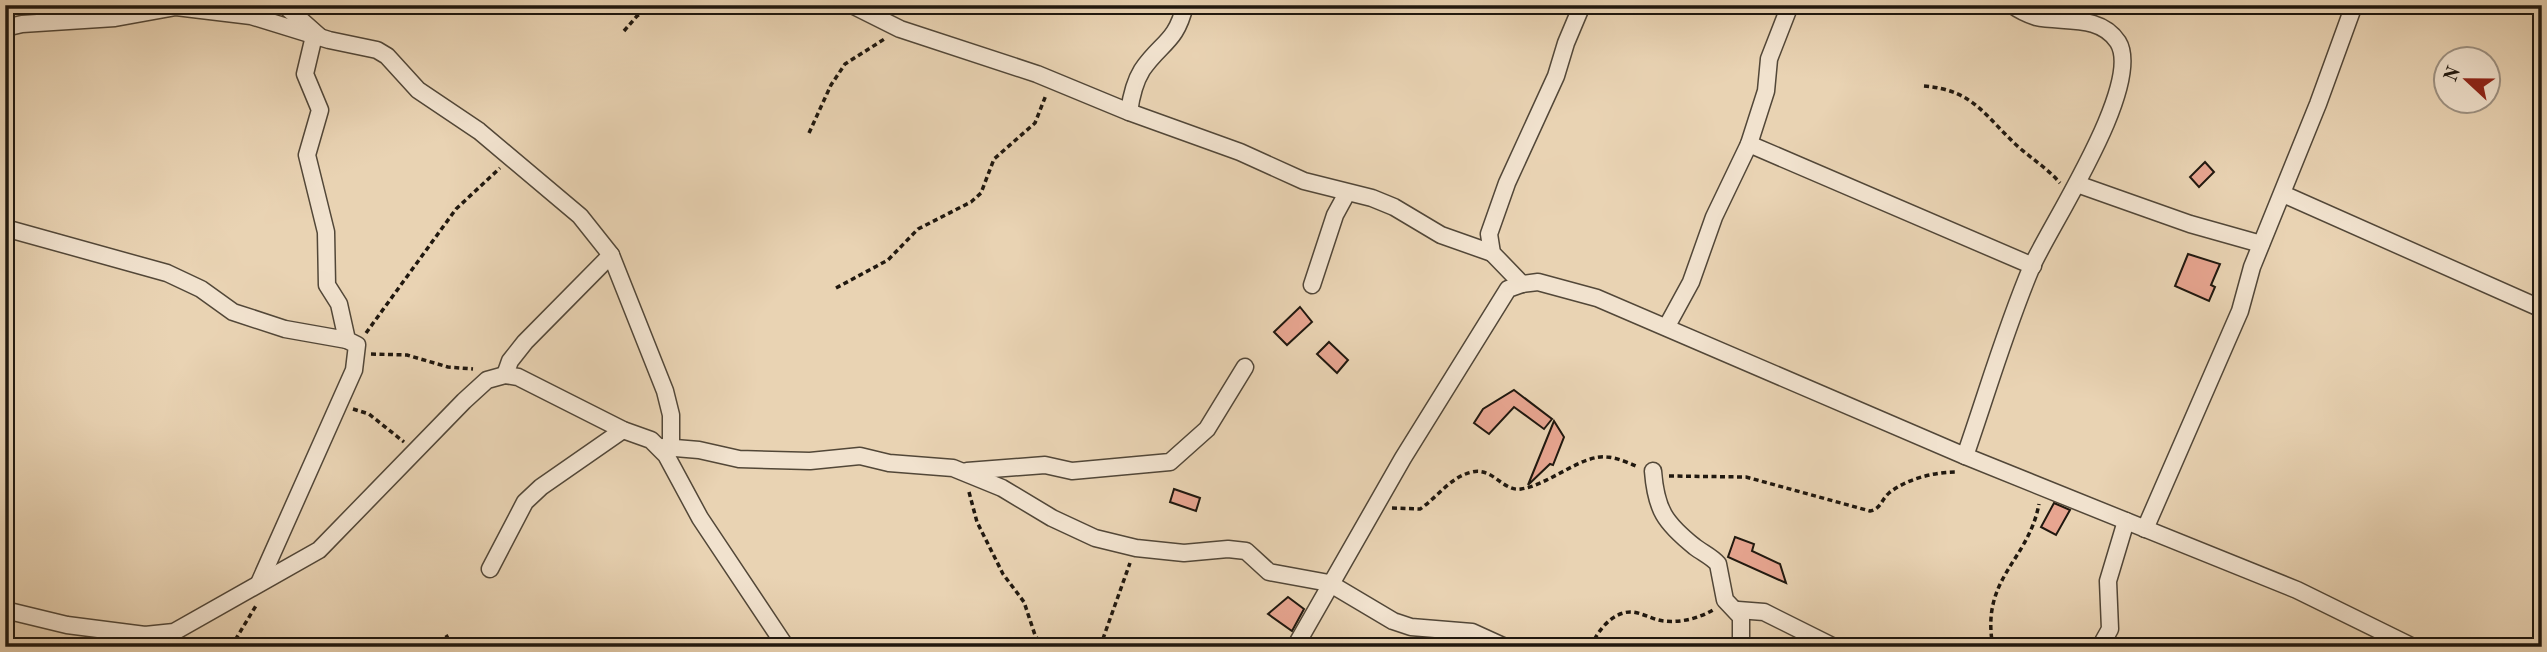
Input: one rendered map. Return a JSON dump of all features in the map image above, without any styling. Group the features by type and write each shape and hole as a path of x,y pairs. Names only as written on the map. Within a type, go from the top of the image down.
{"street":[{"path":"284,5 318,37"},
{"path":"852,5 900,29 1052,80 1129,113 1240,152 1304,181 1394,207 1441,235 1492,253 1522,284"},
{"path":"1129,113 1136,80 1143,68 1170,42 1185,5"},
{"path":"1492,253 1489,234 1507,183 1527,145 1582,5"},
{"path":"1668,327 1691,282 1714,218 1749,144 1766,91 1769,59 1790,5"},
{"path":"1965,456 1987,385 2032,266 2105,126 2121,72 2122,49 2110,33 2082,21 2037,17 2012,5"},
{"path":"2145,529 2241,311 2261,244 2283,194 2354,5"},
{"path":"5,29 22,24 115,18 176,7 251,16 318,37 377,50 387,56 418,90 511,157 580,216 611,255 665,391 671,415 665,446 700,518 786,647"},
{"path":"264,579 354,369 352,342 339,304 327,285 326,232 306,155 320,110 305,74 318,37"},
{"path":"1749,144 2032,266"},
{"path":"2073,189 2261,244"},
{"path":"1312,285 1335,215 1347,193"},
{"path":"2283,194 2542,309"},
{"path":"5,228 167,273 201,289 233,312 285,329 352,342"},
{"path":"505,375 510,361 525,342 611,255"},
{"path":"1295,647 1373,508 1508,289 1538,282 1562,287 1668,327 1965,456 2043,485 2297,590 2413,647"},
{"path":"5,610 67,625 145,635 174,632 319,550 487,380 505,375 533,383 623,430 665,446 739,459 810,461 860,456 890,463 963,471 1045,466 1072,471 1170,462 1207,429 1245,367"},
{"path":"490,569 525,502 541,487 623,430"},
{"path":"963,471 1095,538 1136,548 1184,553 1238,550 1250,554 1269,572 1329,583 1393,621 1410,627 1472,632 1505,647"},
{"path":"1653,471 1658,509 1684,538 1718,564 1725,600 1741,617 1741,647"},
{"path":"2100,647 2110,629 2108,581 2126,521"},
{"path":"1738,611 1764,612 1834,647"}],"path":[{"path":"624,32 637,16 653,5"},
{"path":"809,133 831,85 845,64 900,29"},
{"path":"836,288 880,266 918,229 971,202 981,193 994,159 1035,123 1052,80"},
{"path":"1924,86 1955,91 1978,103 2073,189"},
{"path":"477,369 448,367 407,355 375,355 352,342 456,209 511,157"},
{"path":"337,408 369,414 390,428 414,451"},
{"path":"1373,508 1420,509 1442,489 1474,471 1484,471 1507,486 1521,489 1605,456 1653,471 1684,477 1746,477 1870,511 1878,509 1887,495 1913,481 1940,472 1995,467"},
{"path":"963,471 977,522 1003,574 1024,602 1042,647"},
{"path":"1993,647 1991,624 1995,594 2000,579 2018,555 2031,528 2043,485"},
{"path":"1100,647 1136,548"},
{"path":"231,647 254,611 264,579"},
{"path":"1591,647 1605,626 1621,613 1631,612 1659,620 1677,621 1704,615 1725,600"},
{"path":"446,635 453,647"}],"building":[{"path":"2205,162 2214,172 2199,187 2190,177"},
{"path":"2188,254 2220,264 2211,285 2215,287 2209,301 2175,286"},
{"path":"1300,307 1312,322 1287,345 1274,332"},
{"path":"1329,342 1348,360 1337,373 1317,354"},
{"path":"1514,390 1552,419 1544,429 1514,407 1489,434 1474,423 1483,409"},
{"path":"1554,421 1564,437 1553,465 1550,464 1528,485"},
{"path":"1174,489 1200,498 1196,511 1170,502"},
{"path":"2054,503 2070,510 2056,535 2041,527"},
{"path":"1735,537 1754,544 1752,551 1780,564 1786,583 1728,557"},
{"path":"1288,597 1304,609 1292,631 1268,614"}]}
